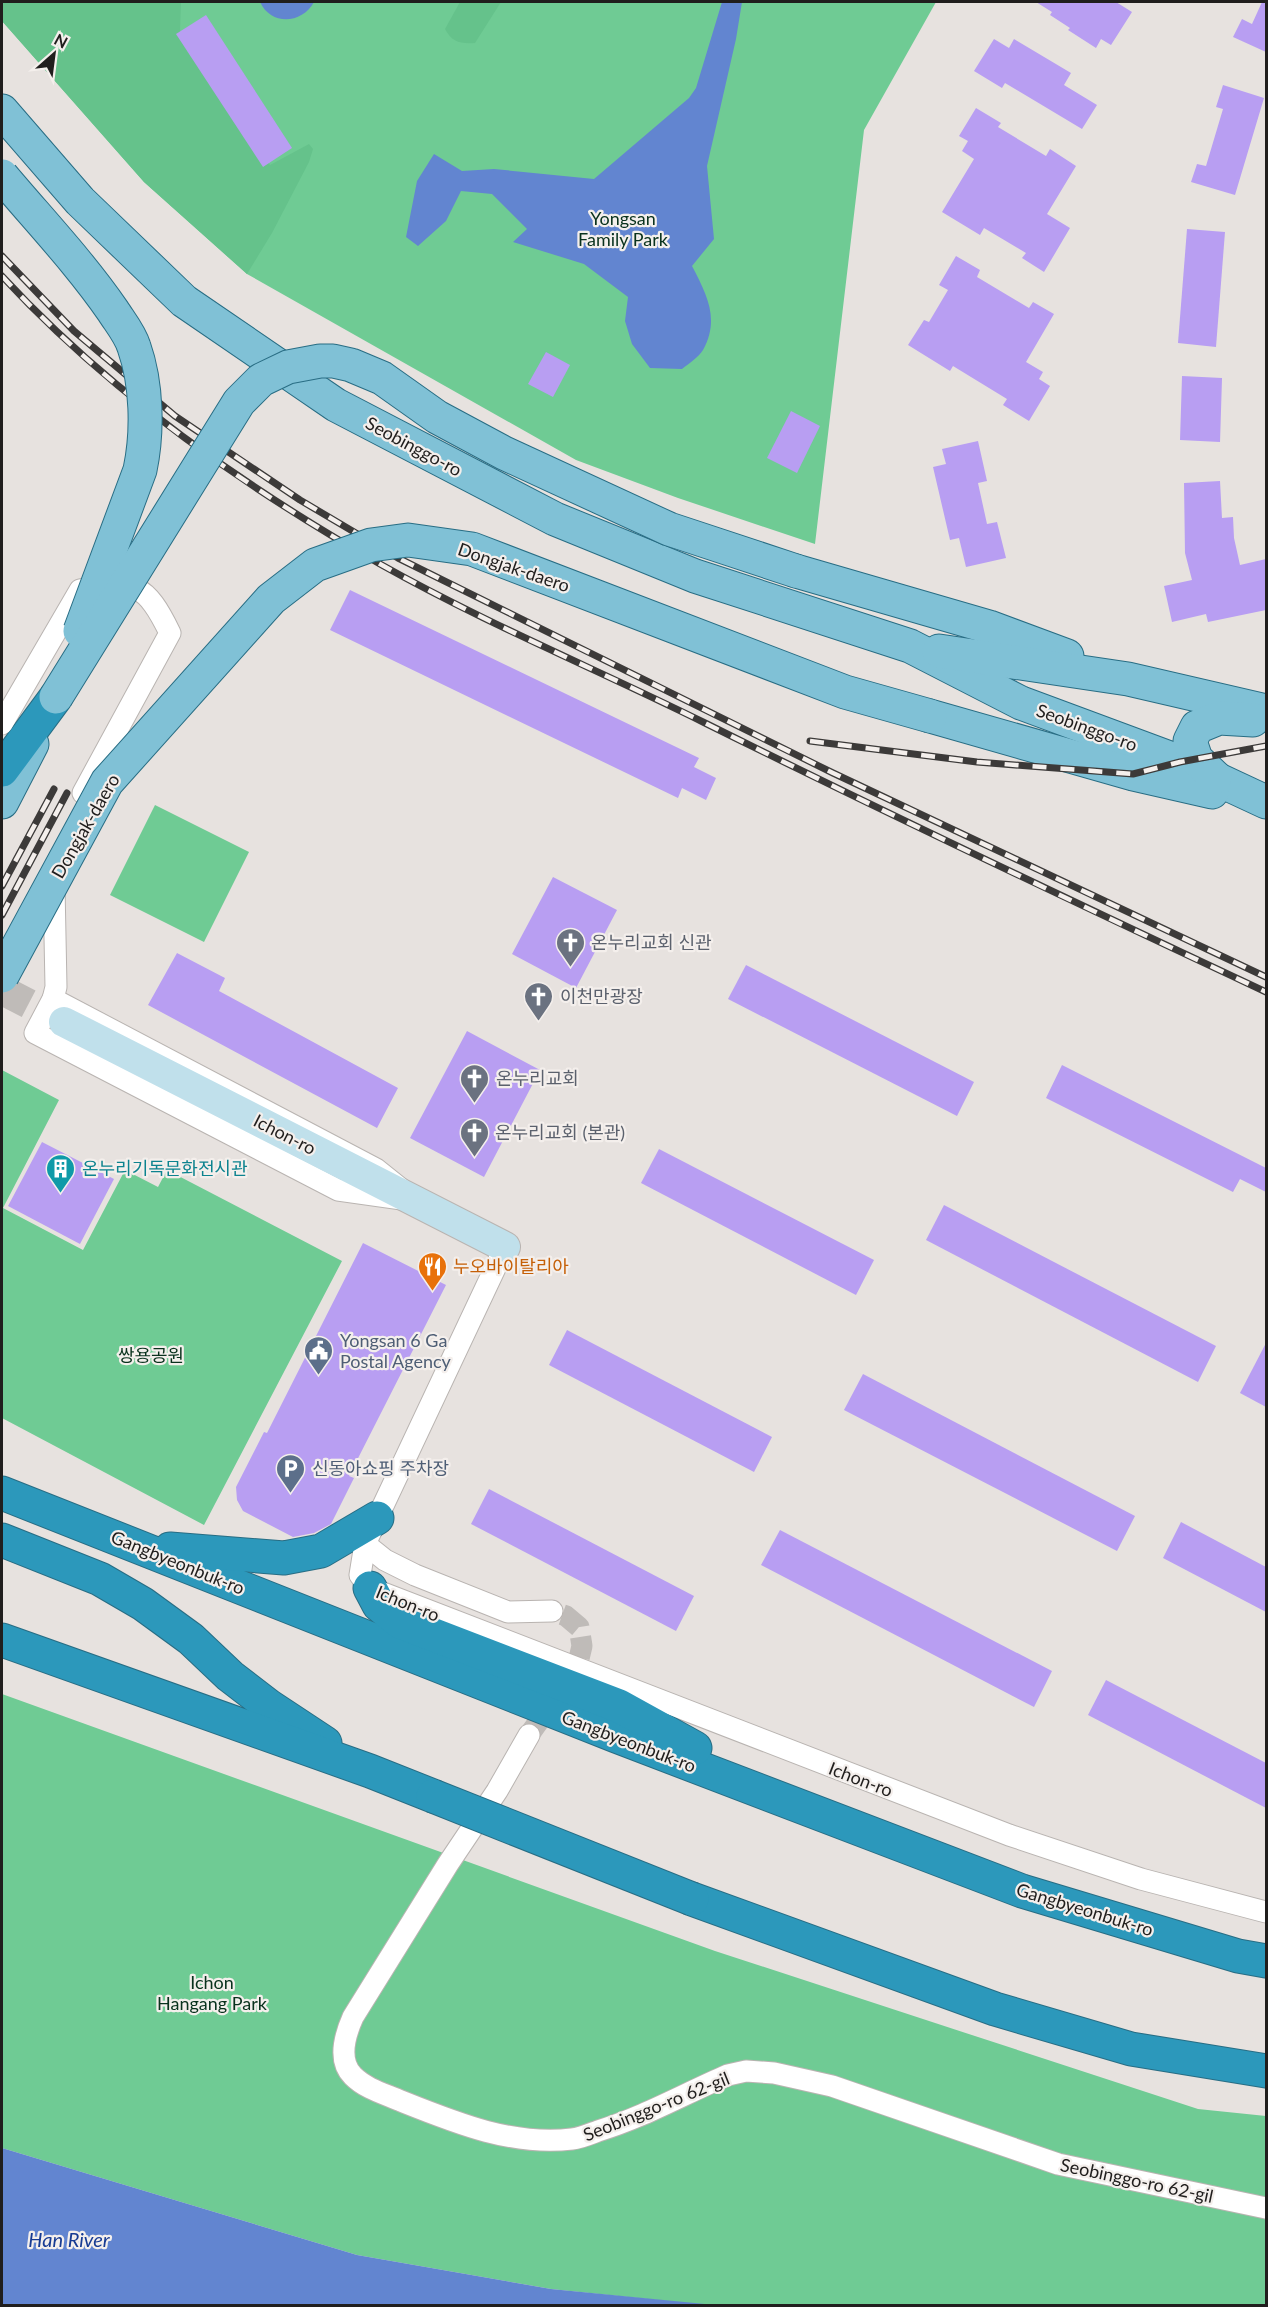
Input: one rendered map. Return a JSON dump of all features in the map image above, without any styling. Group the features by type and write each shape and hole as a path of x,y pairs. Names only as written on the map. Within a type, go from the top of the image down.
{"highway":[{"path":"2,770 56,697"},
{"name":"Gangbyeonbuk-ro","path":"2,1493 616,1736 1022,1890 1238,1956 1266,1961"},
{"path":"140,1547 284,1558 321,1551 371,1531"},
{"path":"2,1540 100,1579 143,1604 191,1639 230,1676 269,1706 370,1771"},
{"path":"370,1588 379,1605 400,1622 620,1706 802,1807"},
{"path":"7,1643 370,1771 692,1899 995,2009 1131,2049 1266,2071"}],"main road":[{"name":"Seobinggo-ro","path":"2,111 80,201 184,301 336,405 566,524 695,576 910,646 1021,703 1131,743 1266,803"},
{"path":"2,176 101,293 128,334 134,346 144,393 140,470 56,697"},
{"path":"2,802 56,697 239,402 261,380 299,364 333,361 371,372 437,417 504,453 669,530 796,571 989,627 1128,679"},
{"name":"Dongjak-daero","path":"2,976 107,782 271,599 315,565 361,548 408,540 472,549 844,692 1133,774 1266,803"},
{"name":"Seobinggo-ro","path":"910,646 1128,679 1266,711"},
{"path":"1218,780 1196,759 1190,741 1197,727 1219,718 1266,721"}],"street":[{"path":"2,724 80,590 110,584 139,587 157,607 170,633 54,848 56,987 59,1011"},
{"name":"Ichon-ro","path":"59,1011 505,1247 371,1531 360,1575 370,1588 1009,1836 1141,1879 1266,1912"},
{"path":"371,1531 385,1560 415,1575 508,1612 552,1611"},
{"name":"Seobinggo-ro 62-gil","path":"529,1735 497,1791 448,1864 353,2017 345,2034 345,2063 352,2076 368,2087 473,2128 509,2137 544,2141 575,2139 616,2126 728,2075 746,2071 774,2073 832,2086 1058,2164 1266,2208"}],"green space":[{"name":"Yongsan Family Park","path":"2,2 936,2 864,130 815,544 678,498 576,460 247,274 144,182 2,21"},
{"path":"2,2 181,2 180,31 270,165 309,144 313,149 309,162 272,233 247,274 144,182 2,21"},
{"path":"460,2 501,2 475,43 457,41 445,29"},
{"path":"155,805 249,852 204,942 110,895"},
{"name":"쌍용공원","path":"2,1070 59,1100 3,1208 83,1250 125,1170 158,1187 167,1170 342,1261 204,1525 2,1418"},
{"name":"Ichon Hangang Park","path":"2,1694 715,1951 1198,2109 1266,2116 1266,2305 715,2306 551,2289 357,2255 2,2148"}],"water":[{"path":"260,2 314,2 302,15 287,19 271,15"},
{"path":"722,2 742,2 736,39 707,166 714,239 692,266 707,297 711,328 701,353 682,369 650,368 632,344 625,321 628,297 584,264 513,242 527,229 492,194 461,191 446,221 418,246 406,237 417,181 434,154 462,171 494,169 594,179 689,98 696,88"},
{"name":"Han River","path":"2,2148 357,2255 551,2289 715,2305 2,2305"}],"building":[{"path":"1036,2 1116,2 1132,12 1111,45 1101,39 1096,48 1068,30 1070,28 1050,15 1052,12"},
{"path":"1262,2 1266,2 1266,52 1233,37 1242,19 1252,24"},
{"path":"206,15 292,148 263,167 176,34"},
{"path":"994,39 1009,48 1014,39 1071,73 1064,85 1097,105 1082,129 1005,83 1002,88 974,71"},
{"path":"1223,85 1264,98 1235,195 1191,182 1197,164 1206,166 1223,109 1216,107"},
{"path":"976,108 1001,123 998,127 1046,156 1050,149 1076,166 1047,214 1070,228 1044,272 1022,258 1026,253 984,228 980,235 942,212 974,159 962,151 968,141 959,136"},
{"path":"1187,229 1225,232 1216,347 1178,343"},
{"path":"956,256 980,270 977,277 1029,308 1033,302 1054,314 1026,362 1043,372 1039,379 1050,386 1029,421 1003,405 1007,399 953,366 950,371 908,345 924,320 929,322 948,290 939,285"},
{"path":"546,352 570,365 553,397 528,384"},
{"path":"1182,376 1222,378 1220,442 1180,440"},
{"path":"791,411 820,426 797,473 767,458"},
{"path":"978,441 987,481 978,483 987,524 997,522 1006,558 966,567 959,538 950,540 933,467 946,464 942,449"},
{"path":"1220,481 1222,518 1233,517 1234,538 1240,565 1266,559 1266,610 1208,622 1206,614 1172,622 1164,586 1192,580 1185,553 1184,483"},
{"path":"350,590 699,758 694,767 716,778 706,800 682,788 678,798 330,630"},
{"path":"553,877 617,910 576,988 512,954"},
{"path":"177,953 225,978 219,991 398,1088 377,1128 148,1005"},
{"path":"746,965 974,1082 957,1116 728,999"},
{"name":"온누리교회","path":"467,1031 540,1070 484,1177 410,1138"},
{"path":"1062,1065 1266,1168 1266,1192 1240,1179 1233,1192 1046,1098"},
{"name":"온누리기독문화전시관","path":"42,1142 114,1179 80,1244 8,1206"},
{"path":"659,1149 874,1260 856,1295 641,1183"},
{"path":"944,1205 1216,1346 1198,1382 926,1240"},
{"path":"363,1243 446,1285 349,1476 354,1478 331,1524 314,1533 293,1537 243,1511 237,1500 236,1487 264,1432 267,1433"},
{"path":"567,1330 772,1437 754,1472 549,1365"},
{"path":"1266,1343 1266,1407 1240,1393"},
{"path":"863,1374 1135,1516 1117,1551 844,1410"},
{"path":"489,1489 694,1596 676,1631 471,1524"},
{"path":"1181,1522 1266,1567 1266,1612 1163,1558"},
{"path":"780,1530 1052,1671 1034,1707 761,1565"},
{"path":"1106,1680 1266,1763 1266,1808 1088,1715"}],"tunnel":[{"path":"2,990 64,1022"},
{"path":"529,1735 577,1667 582,1646 579,1627 566,1616 552,1611"}],"railway":[{"path":"2,256 74,331 175,416 300,500 398,558 833,773 1266,977"},
{"path":"2,276 87,359 180,435 278,503 380,564 500,626 1266,992"},
{"path":"810,741 977,762 1133,774 1180,762 1266,746"},
{"path":"2,886 54,789"},
{"path":"2,915 67,793"}],"place":[{"name":"온누리교회 신관","path":"570,968"},
{"name":"이천만광장","path":"539,1022"},
{"name":"온누리교회","path":"475,1104"},
{"name":"온누리교회 (본관)","path":"474,1158"},
{"name":"온누리기독문화전시관","path":"61,1194"},
{"name":"누오바이탈리아","path":"432,1292"},
{"name":"Yongsan 6 Ga Postal Agency","path":"319,1376"},
{"name":"신동아쇼핑 주차장","path":"291,1494"}]}
